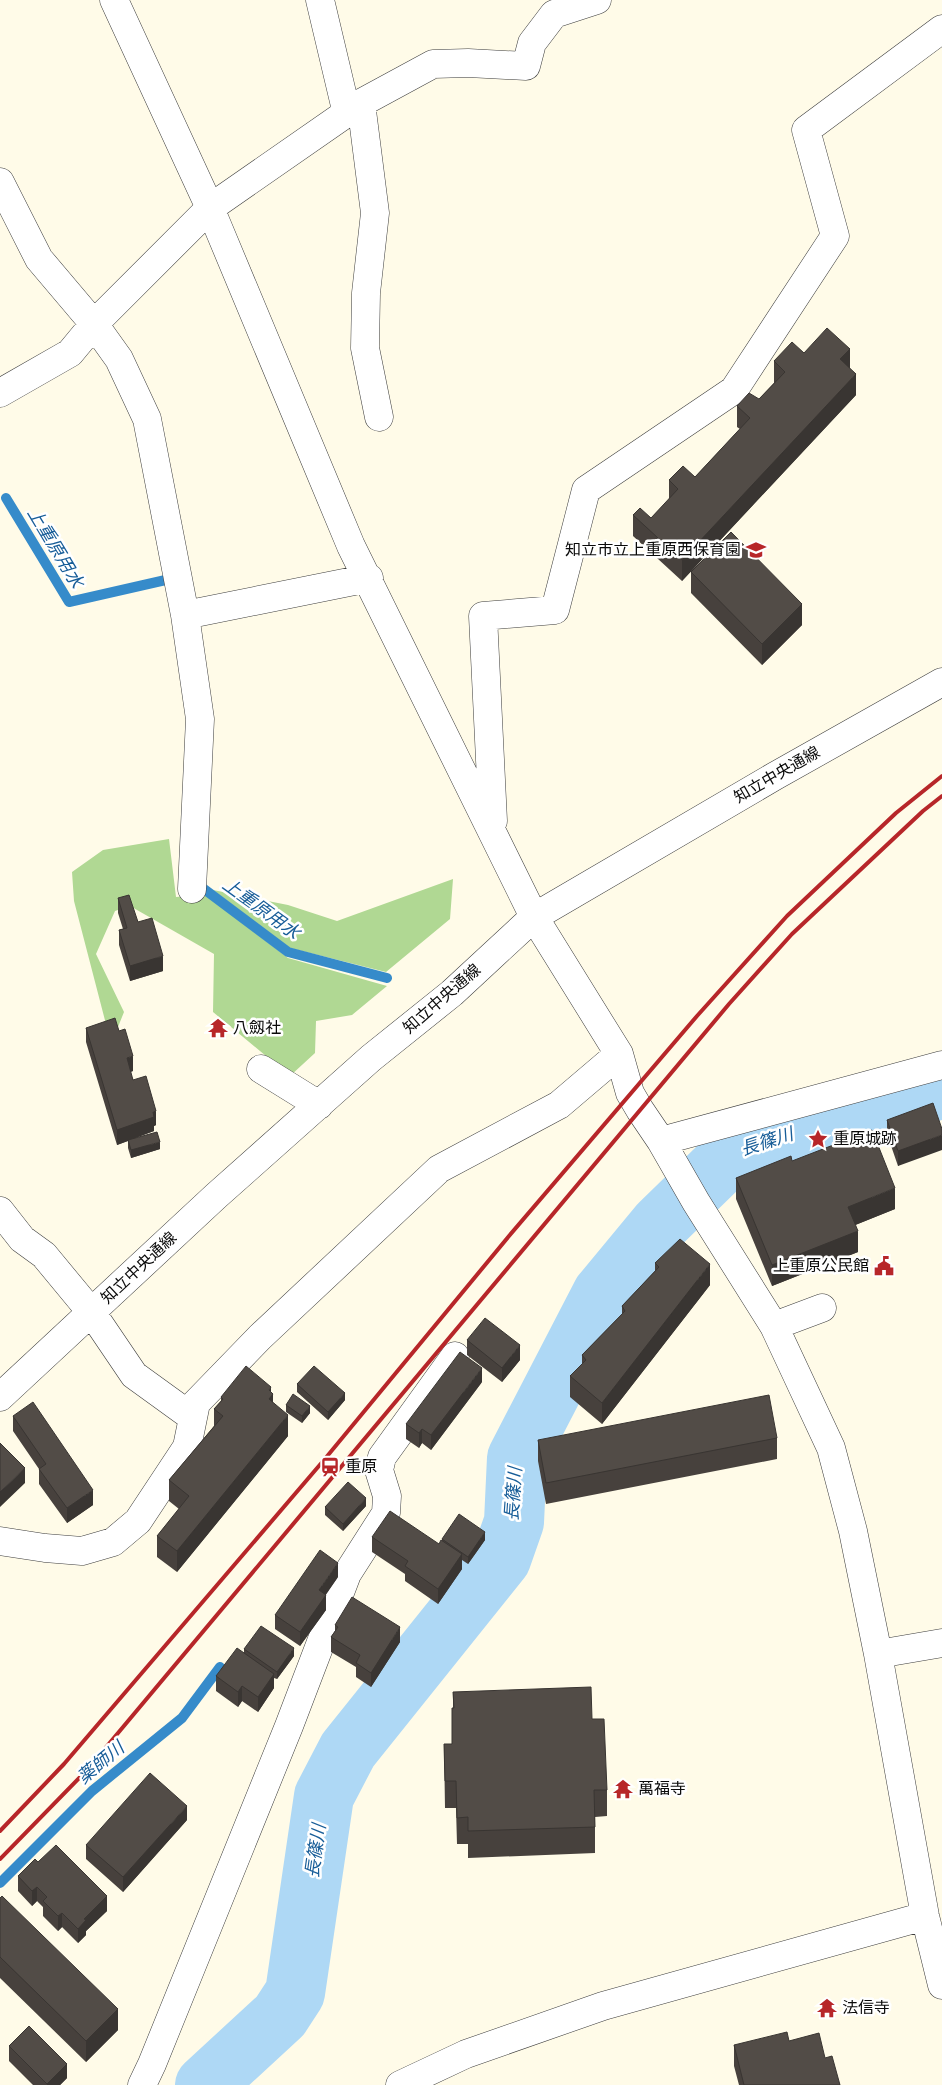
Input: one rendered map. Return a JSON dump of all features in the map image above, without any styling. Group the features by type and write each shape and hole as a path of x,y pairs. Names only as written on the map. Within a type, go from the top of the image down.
{"street":[{"path":"114,0 210,208 352,546 494,832 534,917 619,1054 630,1093 774,1326 831,1448 852,1531 878,1654 942,1985"},
{"path":"320,0 354,108 375,213 366,293 365,348 379,417"},
{"path":"0,392 70,353 94,324 210,208 354,108 433,64 468,63 526,66 532,43 554,14 597,0"},
{"path":"494,832 483,616 555,610 586,490 734,390 835,236 806,130 942,29"},
{"path":"0,182 39,259 94,324 119,359 147,419 185,615 200,719 193,880"},
{"path":"185,615 369,578"},
{"name":"知立中央通線","path":"0,1397 216,1196 372,1058 452,993 534,917 775,776 942,682"},
{"path":"0,1541 45,1548 82,1551 113,1542 138,1521 187,1447 196,1404 260,1337 439,1169 559,1105 619,1054"},
{"path":"661,1141 942,1065"},
{"path":"261,1069 319,1105"},
{"path":"0,1210 22,1239 44,1255 92,1313 134,1375 192,1417"},
{"path":"774,1326 822,1308"},
{"path":"153,2078 347,1574 386,1513 387,1496 379,1470 382,1457 455,1356"},
{"path":"878,1654 942,1643"},
{"path":"400,2085 466,2054 603,2006 932,1928"}],"green space":[{"path":"169,839 176,897 206,895 288,958 387,986 352,1015 316,1021 315,1053 290,1076 213,1012 214,954 130,906 115,911 96,954 124,1012 118,1027 107,1028 74,901 72,872 103,850"},
{"path":"453,879 450,919 386,972 290,948 213,890 288,905 337,921"}],"building":[{"path":"827,328 850,349 840,359 856,374 682,560 633,515 640,508 651,518 678,489 669,480 683,466 695,477 750,418 737,406 749,393 759,399 785,372 774,361 792,342 804,353"},
{"path":"731,532 802,604 762,644 691,572"},
{"path":"129,895 138,922 152,918 163,956 130,966 119,930 127,928 118,898"},
{"path":"115,1018 119,1031 125,1029 133,1056 127,1058 133,1080 146,1076 156,1111 153,1112 154,1117 117,1130 86,1028"},
{"path":"933,1103 942,1129 942,1135 898,1151 887,1120"},
{"path":"872,1130 895,1188 848,1207 858,1231 772,1265 736,1178 791,1156 792,1161"},
{"path":"157,1132 160,1142 131,1150 128,1140"},
{"path":"680,1239 710,1264 602,1403 570,1376 586,1360 582,1355 625,1311 622,1306 659,1267 655,1263"},
{"path":"485,1318 520,1345 502,1368 467,1340"},
{"path":"460,1352 482,1368 431,1435 422,1429 419,1433 406,1424"},
{"path":"246,1366 271,1387 269,1390 273,1394 269,1399 288,1415 177,1551 157,1536 189,1496 169,1480 223,1416 214,1409 223,1399 221,1397"},
{"path":"314,1366 345,1393 328,1412 297,1384"},
{"path":"293,1394 310,1406 302,1416 286,1405"},
{"path":"769,1395 777,1438 546,1483 538,1440"},
{"path":"33,1402 93,1490 67,1508 39,1469 46,1464 13,1416"},
{"path":"0,1443 25,1468 0,1492"},
{"path":"348,1482 366,1498 343,1524 325,1507"},
{"path":"390,1511 439,1544 441,1540 462,1554 438,1589 405,1566 408,1561 372,1537"},
{"path":"459,1514 485,1532 468,1557 442,1539"},
{"path":"320,1550 338,1563 319,1590 326,1595 300,1632 275,1615"},
{"path":"352,1597 400,1627 371,1673 356,1663 360,1655 331,1637 338,1627 335,1625"},
{"path":"261,1626 294,1648 277,1672 244,1649"},
{"path":"237,1648 274,1674 258,1697 242,1686 238,1692 216,1676"},
{"path":"591,1687 592,1719 604,1719 607,1790 594,1790 595,1827 468,1831 468,1817 457,1818 456,1781 445,1781 444,1744 452,1744 453,1692"},
{"path":"150,1773 187,1806 123,1877 86,1845"},
{"path":"56,1845 107,1896 84,1919 86,1920 78,1929 62,1913 58,1916 43,1901 47,1897 37,1887 32,1891 18,1876 35,1859 38,1862"},
{"path":"2,1896 118,2009 86,2041 0,1957 0,1898"},
{"path":"29,2026 67,2064 47,2084 9,2046"},
{"path":"787,2032 789,2041 819,2033 825,2058 832,2056 840,2085 744,2085 734,2045"}],"waterway":[{"name":"上重原用水","path":"6,498 69,602 170,579"},
{"name":"上重原用水","path":"196,883 288,952 387,978"},
{"name":"長篠川","path":"205,2085 280,2016 295,1993 324,1796 348,1750 501,1559 514,1522 517,1458 602,1294 660,1224 737,1149 884,1104 942,1089"},
{"name":"薬師川","path":"0,1883 92,1791 182,1718 220,1667"}],"railway":[{"path":"0,1831 64,1764 324,1460 509,1236 697,1016 787,916 896,813 942,776"},
{"path":"0,1859 87,1770 729,1004 792,934 923,811 942,796"}],"place":[{"name":"知立市立上重原西保育園","path":"756,550"},
{"name":"八劔社","path":"218,1028"},
{"name":"重原城跡","path":"818,1139"},
{"name":"上重原公民館","path":"884,1266"},
{"name":"重原","path":"330,1467"},
{"name":"萬福寺","path":"623,1789"},
{"name":"法信寺","path":"827,2008"}]}
